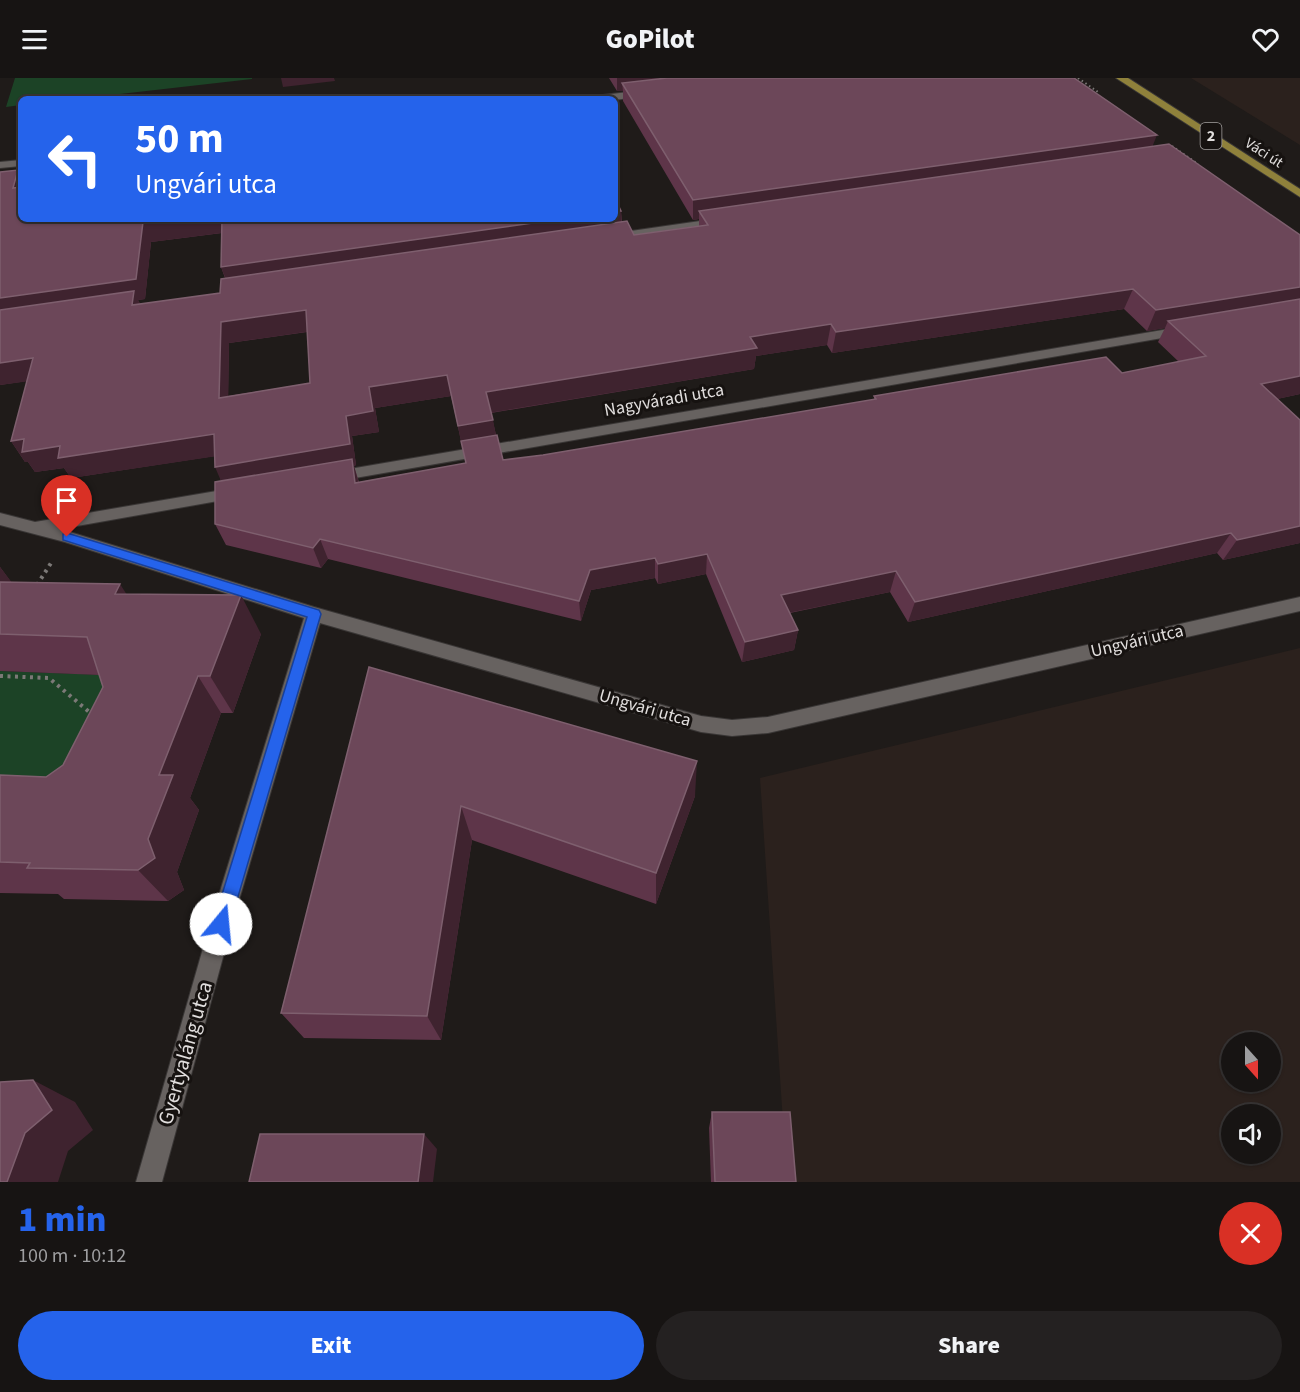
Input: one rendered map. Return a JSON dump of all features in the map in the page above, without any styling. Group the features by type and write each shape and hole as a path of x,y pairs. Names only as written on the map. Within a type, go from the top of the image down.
{"main road":[{"name":"Váci út","path":"1121,78 1300,194"}],"street":[{"path":"618,96 653,92"},
{"path":"0,165 18,163"},
{"path":"612,238 730,221"},
{"name":"Nagyváradi utca","path":"316,479 1206,327"},
{"path":"34,528 257,489"},
{"name":"Ungvári utca","path":"0,519 67,537 314,614 701,724 732,728 768,725 1300,604"},
{"name":"Gyertyaláng utca","path":"149,1182 215,946 314,614"}],"path":[{"path":"32,593 67,537"},
{"path":"0,676 48,678 104,724"}],"shaded area":[{"path":"1191,78 1300,78 1300,145"},
{"path":"1300,648 1300,1182 787,1182 760,778"}],"green space":[{"path":"15,78 252,78 102,96 18,96 18,105 6,107"},
{"path":"0,671 132,676 95,800 0,809"}],"building":[{"path":"667,78 1074,78 1157,135 693,200 622,83"},
{"path":"1169,144 1300,235 1300,287 1156,310 1133,289 836,332 831,324 750,337 757,348 486,392 493,420 458,426 447,375 369,387 373,411 346,416 350,444 215,467 214,434 58,458 60,446 22,452 24,439 11,441 33,358 0,363 0,310 134,291 132,305 220,293 221,279 627,221 634,235 708,225 699,211","holes":["306,310 310,383 219,398 221,322"]},
{"path":"18,170 13,188 18,187 18,222 143,222 136,279 0,298 0,172"},
{"path":"222,222 540,222 221,267"},
{"path":"1300,299 1300,376 1261,384 1300,420 1300,526 1237,540 1231,533 915,602 896,571 781,595 798,630 745,642 707,554 658,564 655,558 590,570 579,601 320,539 313,548 215,524 215,482 352,459 355,483 466,463 461,441 497,435 503,460 543,455 876,399 874,396 1106,357 1122,373 1206,356 1168,321"},
{"path":"0,582 120,584 115,594 241,595 210,676 198,676 159,775 173,775 148,839 155,858 138,870 27,868 30,863 0,862 0,775 46,777 63,765 103,687 87,637 0,634"},
{"path":"369,667 697,761 656,873 461,806 427,1016 281,1013"},
{"path":"33,1080 52,1110 25,1133 7,1182 0,1182 0,1082"},
{"path":"712,1112 790,1112 796,1182 715,1182"},
{"path":"260,1134 424,1134 418,1182 249,1182"}],"route":[{"path":"67,537 314,614 221,924"}]}
